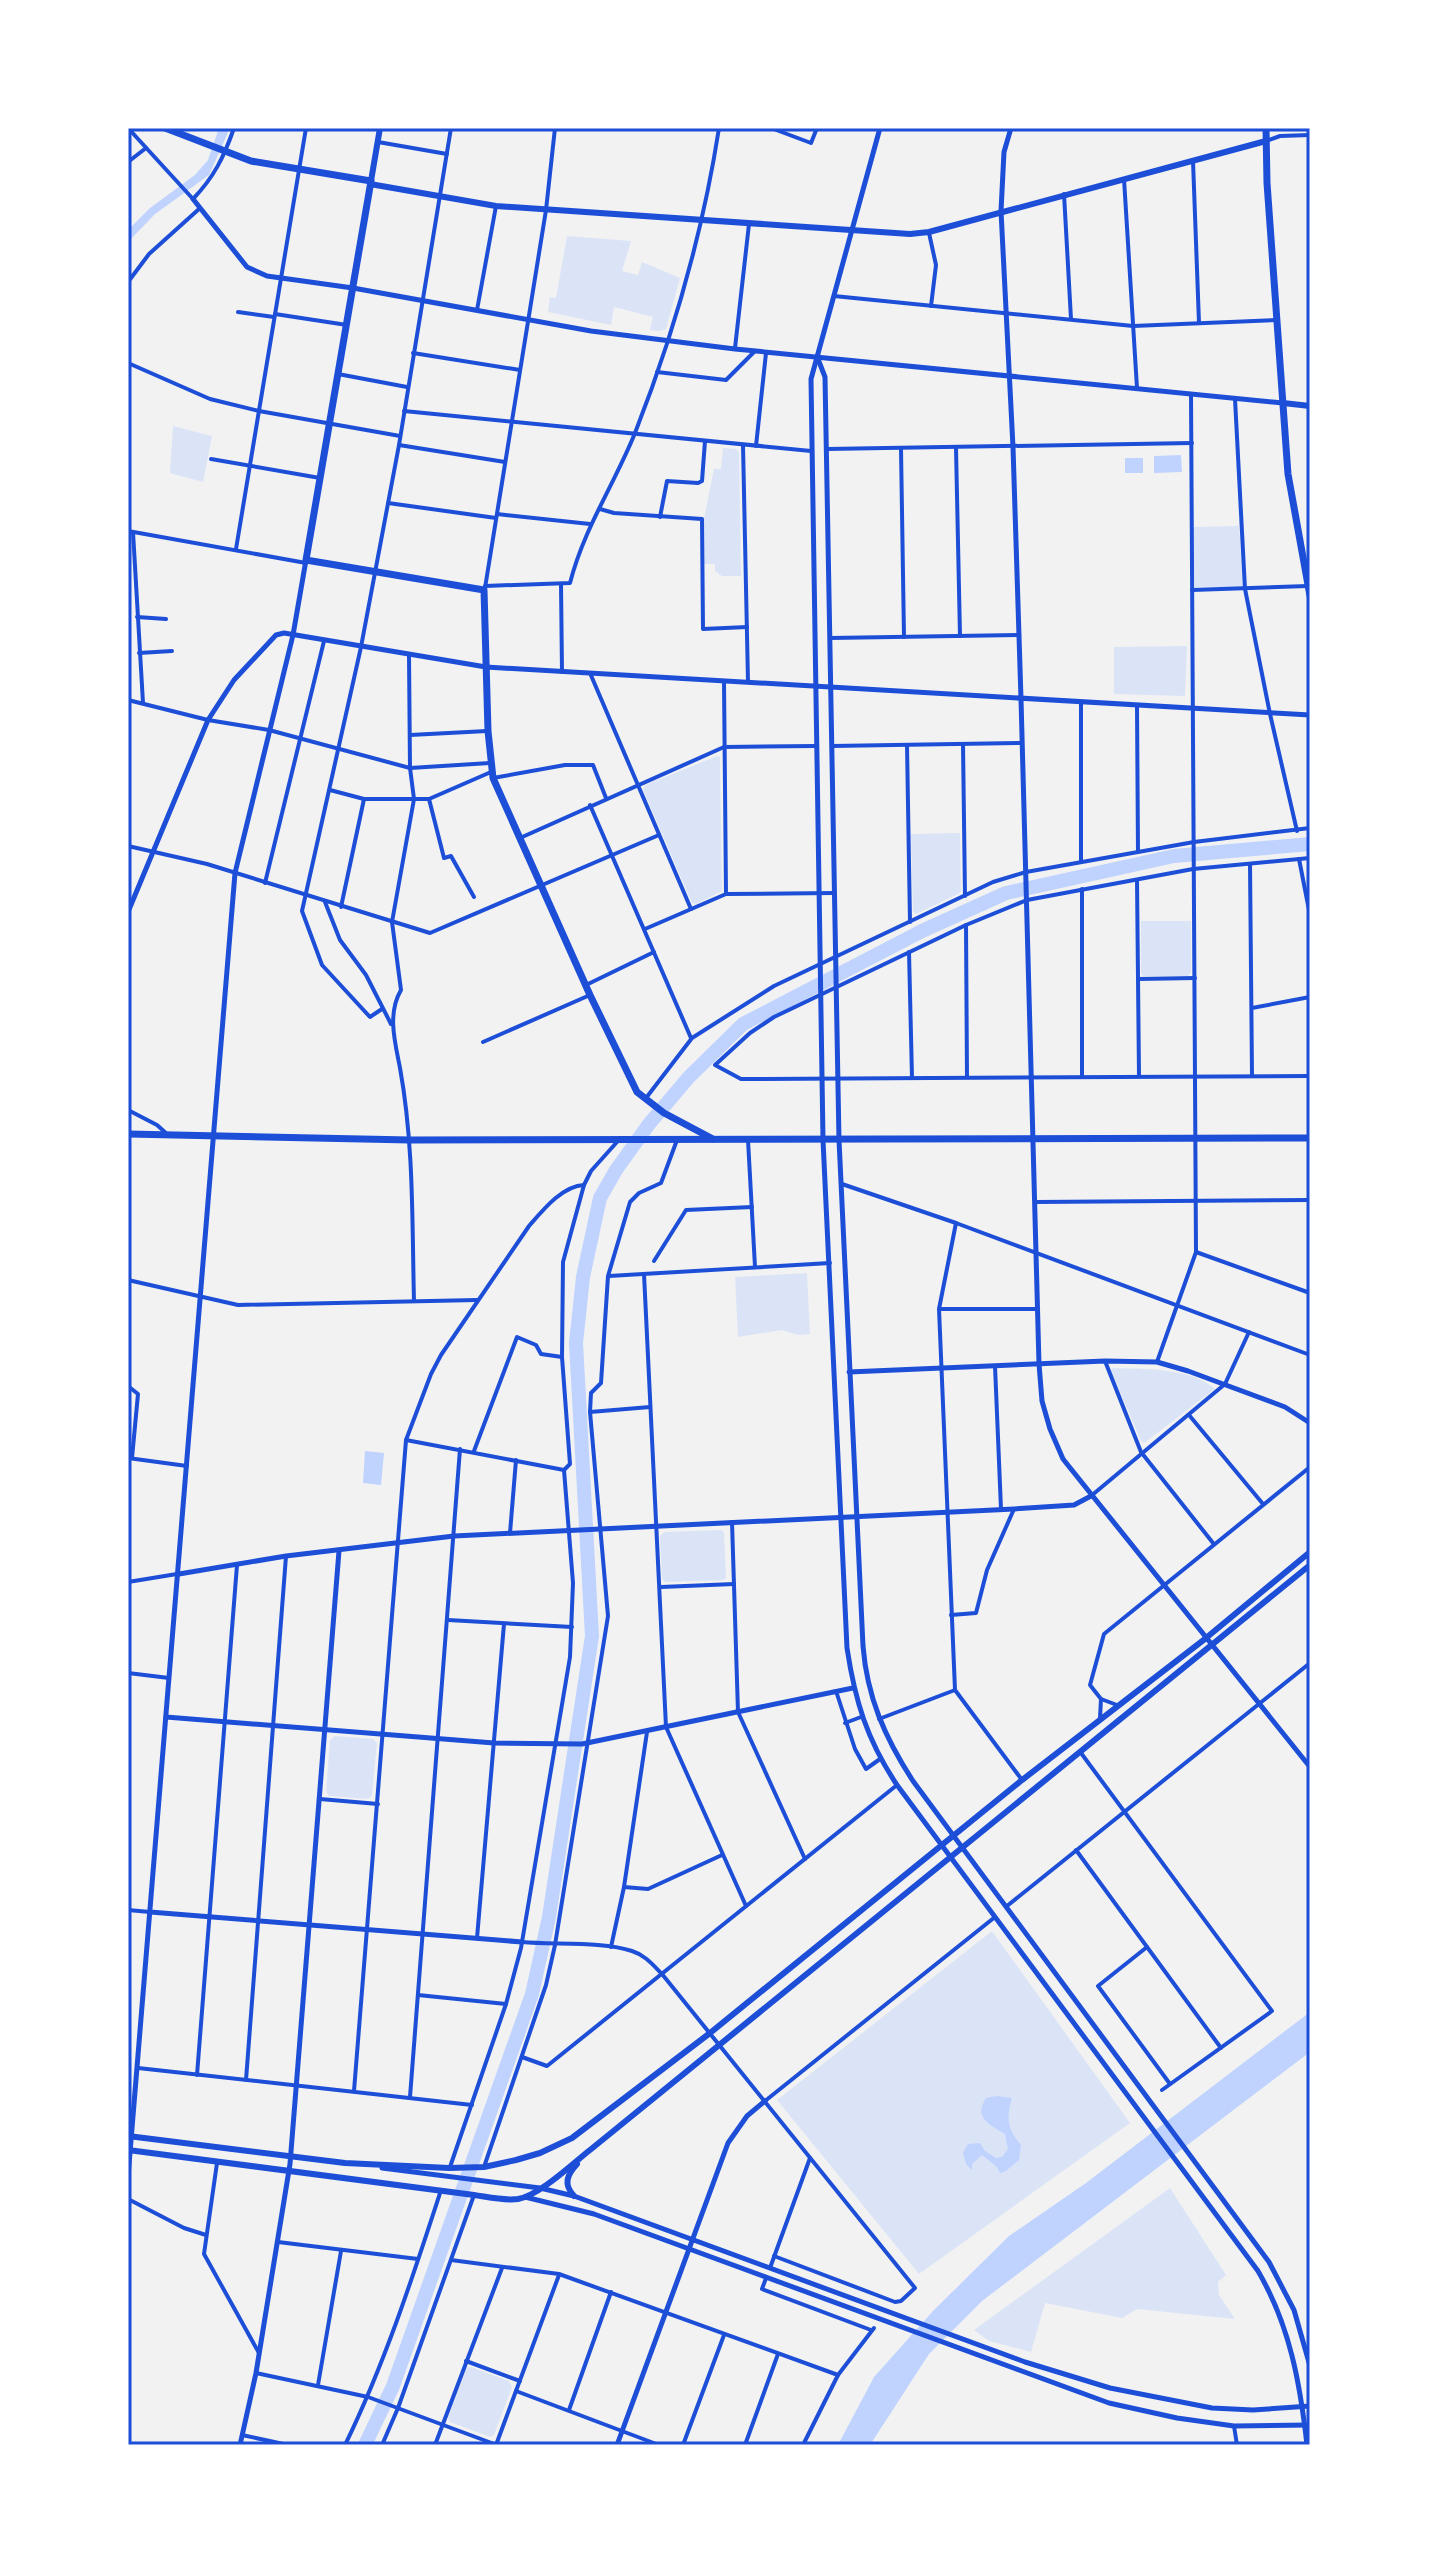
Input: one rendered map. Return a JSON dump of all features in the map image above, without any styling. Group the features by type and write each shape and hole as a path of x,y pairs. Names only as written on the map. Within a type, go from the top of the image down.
{"main road":[{"path":"165,128 251,161 496,206 895,235 929,232 1266,141"},
{"path":"380,128 306,562 485,588 491,771 633,1084 653,1106 715,1140"},
{"path":"1266,128 1288,474 1310,596"},
{"path":"1283,403 1310,406"},
{"path":"128,1134 618,1141 1310,1138"},
{"path":"130,2136 345,2163 449,2168 484,2167 540,2153 572,2138 710,2033 953,1835 1206,1638 1310,1552"},
{"path":"129,2150 515,2200 524,2197 590,2150 1310,1565"},
{"path":"574,2196 568,2187 568,2174 590,2150"}],"street":[{"path":"128,128 191,196 247,267 267,276 353,288 528,320 766,353 1283,403"},
{"path":"191,196 211,181 234,128"},
{"path":"236,549 306,128"},
{"path":"382,1009 370,1017 322,965 302,911 361,647 399,445 451,128"},
{"path":"555,128 546,210 485,588 570,583 578,550 634,435 657,372 702,220 719,128"},
{"path":"771,128 811,143 817,128"},
{"path":"880,128 811,379 823,1140 847,1648 853,1688 861,1717 880,1759 897,1785 1258,2271 1274,2299 1290,2343 1308,2425 1307,2445"},
{"path":"1011,128 1004,152 1001,211 1013,447 1035,1253 1042,1401 1063,1459 1310,1767"},
{"path":"1266,141 1280,136 1310,135"},
{"path":"377,142 447,154"},
{"path":"128,162 146,148"},
{"path":"1193,159 1199,323"},
{"path":"1124,177 1137,388"},
{"path":"1064,194 1071,319"},
{"path":"477,310 496,206"},
{"path":"128,282 149,254 199,209"},
{"path":"735,349 749,224"},
{"path":"929,232 936,265 931,306"},
{"path":"834,296 1133,326 1276,320"},
{"path":"238,312 347,325"},
{"path":"657,372 726,380 755,351"},
{"path":"413,353 520,370"},
{"path":"756,446 766,353"},
{"path":"818,358 825,377 827,449 839,1140 865,1668 870,1695 892,1749 1269,2262 1294,2310 1310,2366"},
{"path":"128,363 210,399 259,411 400,436"},
{"path":"338,374 408,387"},
{"path":"1157,1362 1196,1252 1191,394"},
{"path":"1235,399 1245,589 1297,831"},
{"path":"404,411 811,451"},
{"path":"660,517 667,481 702,481 705,441"},
{"path":"827,449 1192,443"},
{"path":"399,445 505,462"},
{"path":"743,445 748,682"},
{"path":"956,448 960,636"},
{"path":"901,449 904,637"},
{"path":"211,459 320,478"},
{"path":"388,503 590,524"},
{"path":"600,509 702,519 703,629 747,627"},
{"path":"128,2177 235,873 293,635 306,562 131,531 143,703"},
{"path":"561,584 562,672"},
{"path":"1192,590 1308,586"},
{"path":"137,617 166,619"},
{"path":"128,912 208,720 234,680 276,635 293,635 486,667 1310,715"},
{"path":"830,638 1019,635"},
{"path":"265,883 324,641"},
{"path":"139,653 172,651"},
{"path":"409,655 410,768 414,799 392,922 401,990 395,1000 392,1026 410,1140 414,1301"},
{"path":"590,673 691,909"},
{"path":"724,681 726,894"},
{"path":"128,700 208,720 269,730 410,768 491,771 593,765 606,798"},
{"path":"1081,702 1081,862"},
{"path":"1137,707 1138,852"},
{"path":"410,735 488,731"},
{"path":"832,746 1022,743"},
{"path":"963,744 965,896"},
{"path":"907,745 910,922"},
{"path":"520,838 724,747 816,746"},
{"path":"330,790 364,799 429,799 491,771"},
{"path":"341,907 364,799"},
{"path":"429,799 444,858 451,856 474,897"},
{"path":"590,805 692,1038"},
{"path":"645,1100 692,1038 774,986 993,882 1026,872 1194,842 1310,828"},
{"path":"128,846 235,873 430,933 659,835"},
{"path":"1310,858 1193,869 1027,900 966,925 774,1017 750,1033 715,1065 741,1079 1310,1076"},
{"path":"1299,859 1310,915"},
{"path":"1250,864 1252,1075"},
{"path":"1137,880 1139,1076"},
{"path":"1082,889 1082,1077"},
{"path":"645,929 726,894 834,893"},
{"path":"325,902 340,940 366,975 392,1026"},
{"path":"966,925 967,1077"},
{"path":"586,985 654,952"},
{"path":"909,952 912,1077"},
{"path":"1138,979 1195,978"},
{"path":"483,1042 590,995"},
{"path":"1252,1008 1310,997"},
{"path":"128,1110 157,1125 168,1135"},
{"path":"484,2167 546,1985 608,1616 590,1412 591,1393 601,1383 608,1276 630,1202 639,1193 661,1183 677,1140"},
{"path":"748,1140 755,1267"},
{"path":"449,2168 506,2004 522,1942 558,1744 572,1627 573,1583 564,1470 570,1464 562,1357 563,1262 584,1185 591,1171 618,1141"},
{"path":"842,1184 956,1223 1310,1355"},
{"path":"354,2091 406,1440 431,1374 477,1300 544,1209 572,1187 584,1185"},
{"path":"1035,1202 1310,1200"},
{"path":"654,1261 686,1210 752,1207"},
{"path":"956,1223 939,1309 955,1690 1022,1780"},
{"path":"1196,1252 1310,1293"},
{"path":"608,1276 830,1263"},
{"path":"644,1274 666,1727 746,1906"},
{"path":"128,1280 238,1305 477,1300"},
{"path":"939,1309 1037,1309"},
{"path":"128,1582 286,1556 454,1536 1074,1505 1091,1496 1225,1384 1249,1332"},
{"path":"474,1451 517,1337 536,1345 541,1354 562,1357"},
{"path":"849,1372 1105,1361 1157,1362 1285,1407 1310,1423"},
{"path":"1105,1361 1141,1452 1213,1543"},
{"path":"995,1366 1001,1509"},
{"path":"128,1386 138,1394 130,1458 187,1466"},
{"path":"590,1412 650,1407"},
{"path":"1189,1415 1263,1504"},
{"path":"406,1440 564,1470"},
{"path":"410,2097 460,1449"},
{"path":"510,1533 516,1460"},
{"path":"1117,1705 1101,1699 1090,1685 1104,1634 1310,1467"},
{"path":"951,1615 976,1613 987,1570 1014,1509"},
{"path":"732,1522 738,1712 805,1859"},
{"path":"240,2445 256,2373 291,2157 339,1551"},
{"path":"246,2080 286,1556"},
{"path":"197,2075 237,1565"},
{"path":"661,1587 734,1584"},
{"path":"448,1620 572,1627"},
{"path":"477,1938 504,1624"},
{"path":"1007,1906 1310,1663"},
{"path":"128,1673 169,1678"},
{"path":"166,1717 494,1743 585,1744 853,1688"},
{"path":"879,1719 955,1690"},
{"path":"836,1691 845,1723 866,1769 880,1759"},
{"path":"1100,1718 1101,1699"},
{"path":"845,1723 861,1717"},
{"path":"611,1947 624,1887 647,1732"},
{"path":"1081,1753 1272,2011 1162,2090"},
{"path":"522,2057 547,2066 897,1785"},
{"path":"320,1799 378,1804"},
{"path":"1076,1850 1221,2048"},
{"path":"624,1887 648,1889 722,1855"},
{"path":"128,1910 611,1947 646,1957 915,2288 901,2301 895,2302 774,2256"},
{"path":"617,2445 728,2143 747,2116 996,1916"},
{"path":"1147,1947 1098,1986 1170,2084"},
{"path":"418,1995 506,2004"},
{"path":"128,2053 139,2054"},
{"path":"138,2068 472,2105"},
{"path":"770,2268 810,2158"},
{"path":"217,2161 204,2254 259,2353"},
{"path":"345,2163 540,2188 574,2196 1025,2362 1110,2388 1186,2404 1253,2410 1310,2406"},
{"path":"345,2445 371,2398 441,2190"},
{"path":"382,2445 474,2195"},
{"path":"524,2197 594,2214 1109,2403 1177,2418 1234,2426 1308,2425"},
{"path":"128,2199 184,2228 206,2235"},
{"path":"278,2242 418,2259"},
{"path":"318,2385 341,2251"},
{"path":"451,2260 559,2274 838,2375"},
{"path":"435,2445 502,2267"},
{"path":"256,2373 371,2398 496,2445 559,2274"},
{"path":"766,2278 762,2289 872,2329 838,2375 803,2445"},
{"path":"569,2410 611,2292"},
{"path":"683,2445 724,2334"},
{"path":"745,2445 778,2354"},
{"path":"466,2361 520,2381"},
{"path":"516,2391 659,2445"},
{"path":"1234,2426 1237,2445"},
{"path":"242,2435 288,2445"}],"lane":[{"path":"1310,1786 1310,1792"}],"shaded area":[{"path":"567,236 631,241 622,271 638,275 642,262 680,278 666,329 650,330 653,317 614,307 611,325 548,312 550,297 556,298"},
{"path":"173,426 212,436 203,482 170,473"},
{"path":"723,448 739,452 741,576 722,576 715,571 715,564 704,564 704,519 714,469 721,469"},
{"path":"1239,526 1243,587 1195,587 1192,527"},
{"path":"1187,646 1185,696 1114,694 1114,647"},
{"path":"720,757 722,891 696,904 692,903 643,790 645,785"},
{"path":"960,833 961,891 916,914 913,911 911,834"},
{"path":"1141,921 1191,921 1191,973 1188,976 1143,976"},
{"path":"807,1273 810,1334 798,1335 782,1330 738,1337 735,1277"},
{"path":"1112,1368 1180,1373 1215,1389 1144,1443"},
{"path":"664,1532 724,1532 726,1578 666,1582 662,1579 660,1536"},
{"path":"335,1736 373,1739 377,1743 372,1796 368,1799 329,1796 326,1791 330,1740"},
{"path":"992,1931 1130,2123 919,2274 777,2100"},
{"path":"1170,2188 1226,2275 1218,2282 1219,2295 1235,2319 1137,2309 1122,2318 1045,2303 1031,2352 989,2341 974,2330"},
{"path":"471,2367 509,2381 512,2387 494,2435 490,2437 450,2422 448,2418 466,2368"}],"water":[{"path":"219,128 230,128 209,175 155,214 128,242 128,230 150,208 195,175 208,160"},
{"path":"1181,455 1182,472 1154,473 1154,456"},
{"path":"1125,458 1143,458 1143,473 1125,473"},
{"path":"365,1451 384,1453 381,1485 363,1483"},
{"path":"1310,2012 1310,2052 982,2301 929,2354 870,2445 838,2445 874,2377 933,2311 1009,2236 1086,2183"},
{"path":"986,2098 1012,2098 1009,2123 1021,2145 1019,2160 1000,2173 982,2155 972,2164 972,2170 966,2164 963,2153 968,2144 980,2143 985,2151 996,2158 1002,2157 1008,2149 1005,2134 982,2116"}],"waterway":[{"path":"365,2445 393,2386 532,1994 549,1917 592,1636 576,1343 583,1277 600,1198 616,1170 649,1124 689,1077 743,1024 922,931 1006,893 1174,856 1310,844"}]}
